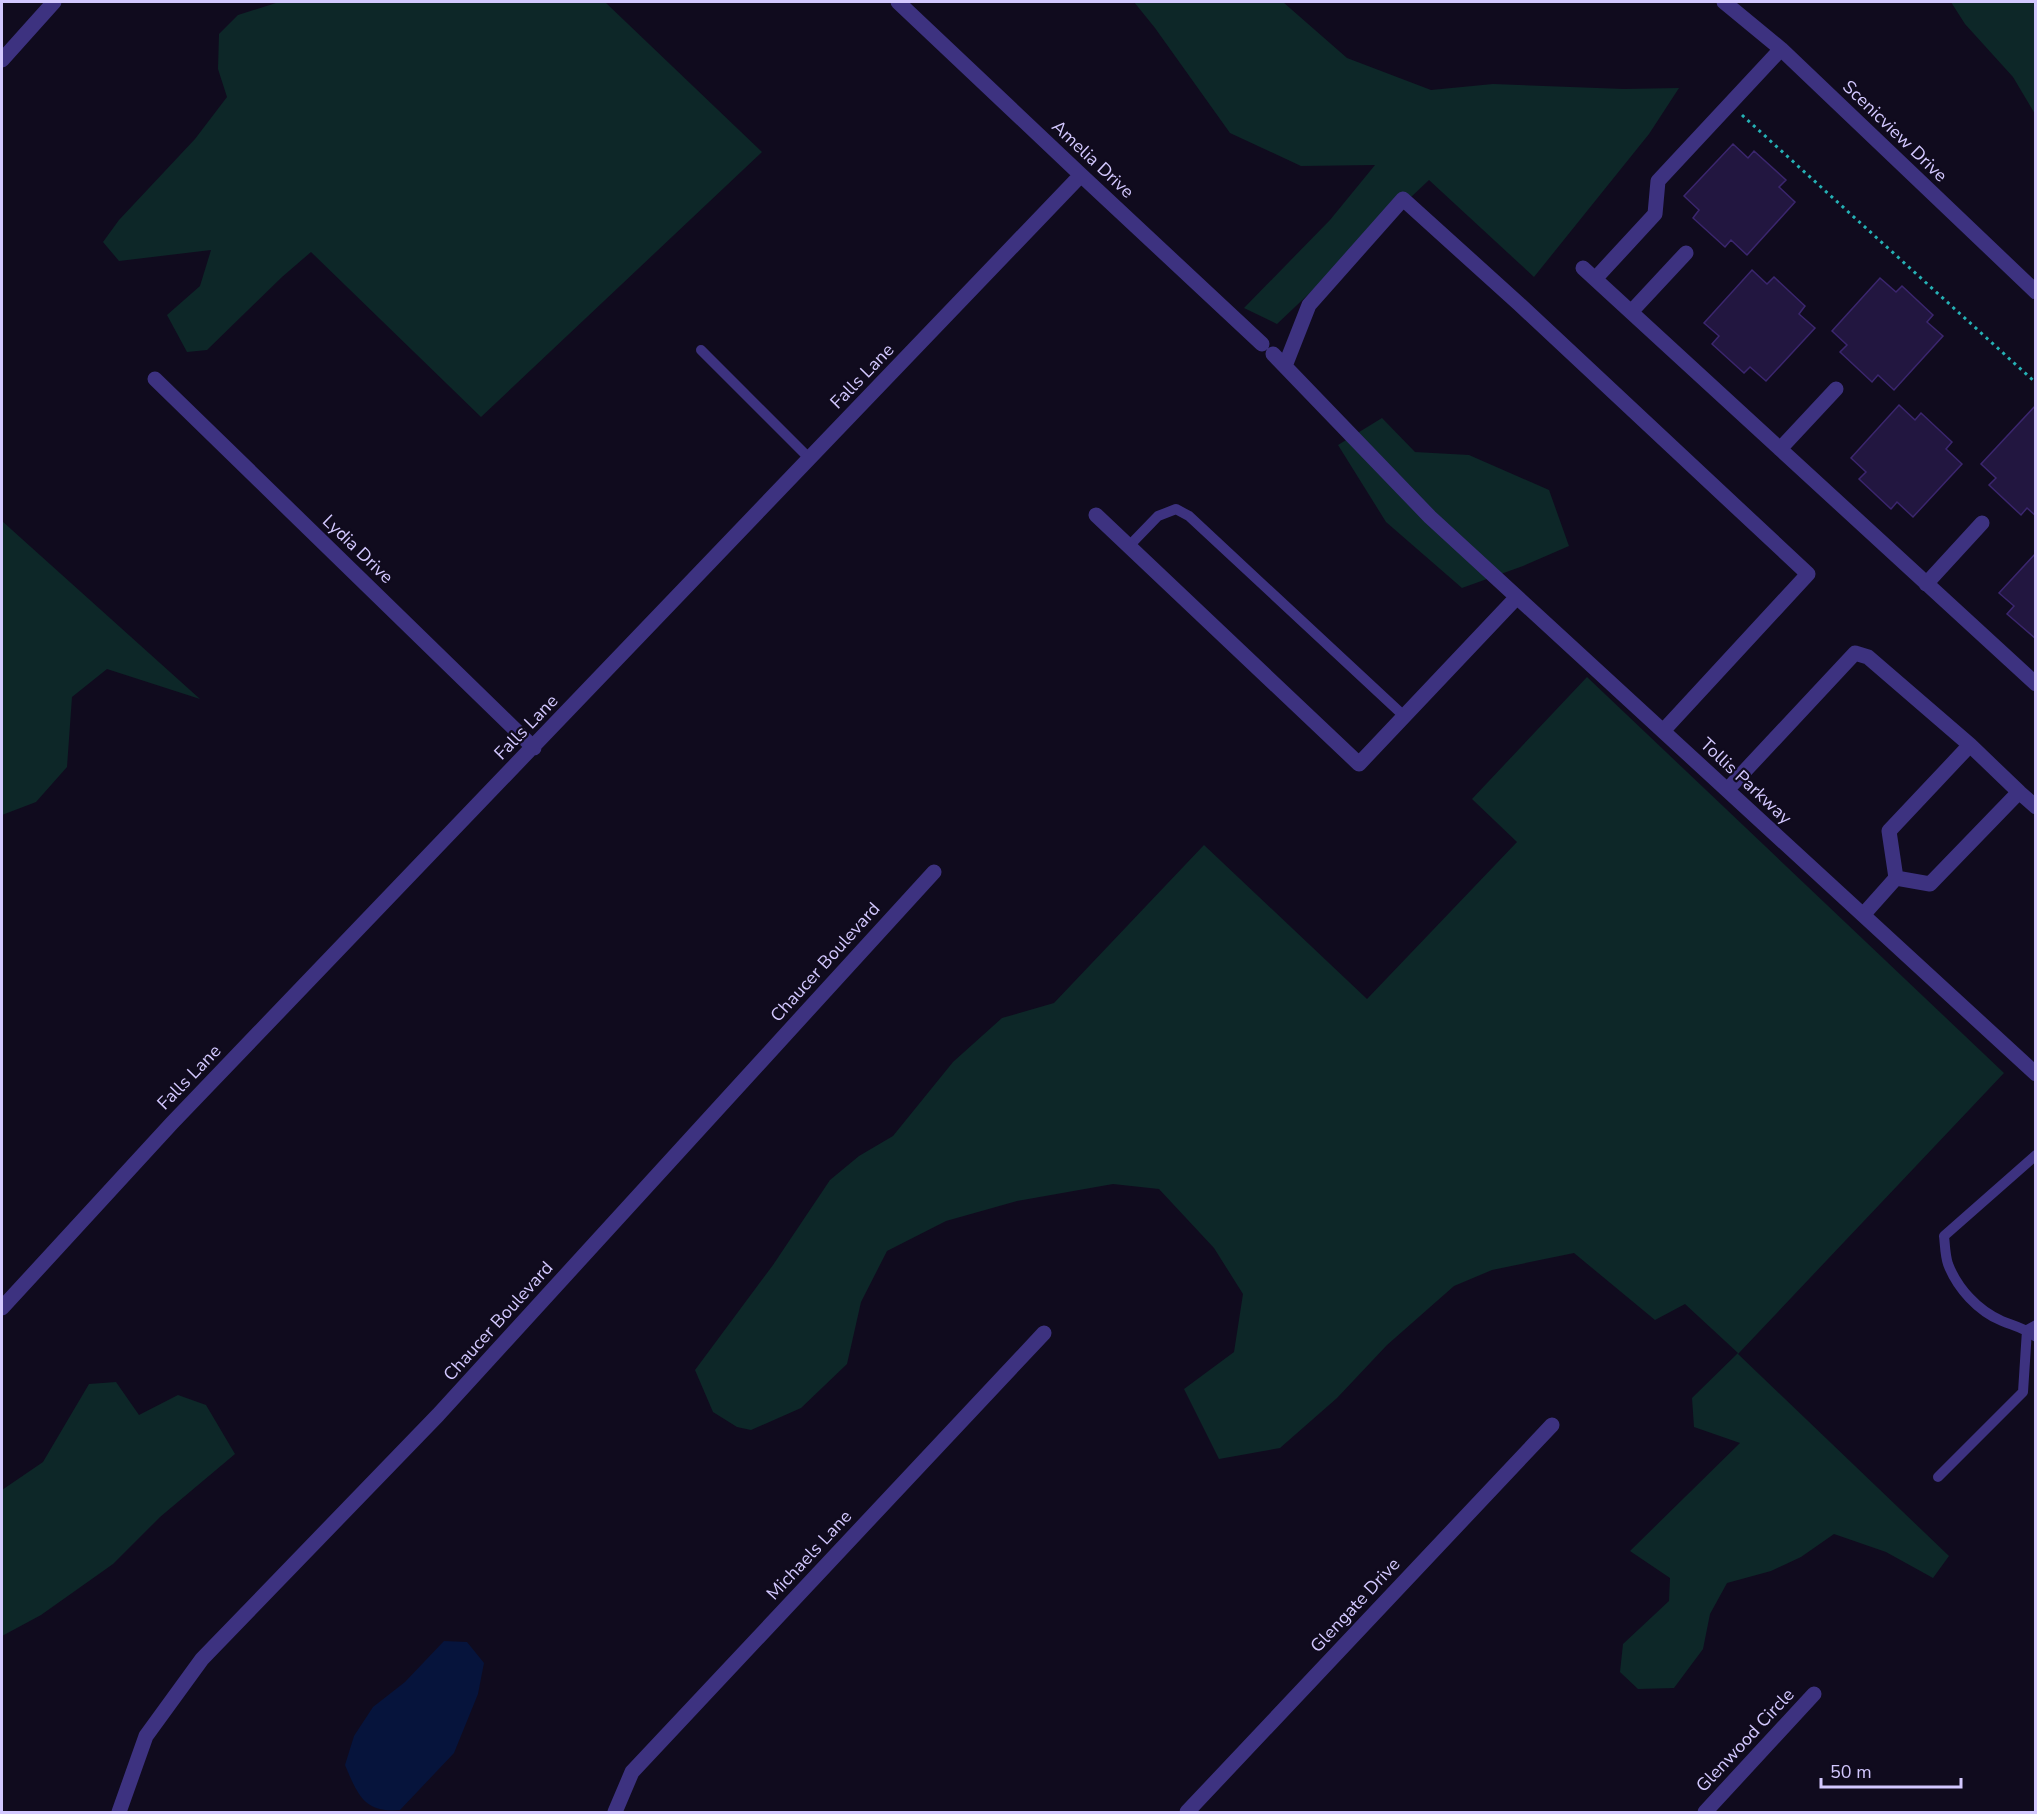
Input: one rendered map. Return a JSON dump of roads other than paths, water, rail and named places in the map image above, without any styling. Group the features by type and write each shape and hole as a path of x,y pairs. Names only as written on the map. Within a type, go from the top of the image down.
{"street":[{"path":"2,60 54,2"},
{"name":"Amelia Drive","path":"898,2 1268,349 1430,517"},
{"name":"Scenicview Drive","path":"1724,2 1781,49 2036,292"},
{"path":"1595,279 1655,214 1658,181 1781,49"},
{"name":"Falls Lane","path":"2,1308 172,1123 1081,175"},
{"path":"1285,366 1309,304 1403,199 1518,303 1808,574 1663,731"},
{"path":"1631,312 1686,253"},
{"path":"1583,268 2036,684"},
{"name":"Lydia Drive","path":"155,379 534,748"},
{"path":"1780,449 1836,389"},
{"path":"1095,515 1359,764 1517,597"},
{"name":"Tollis Parkway","path":"1430,517 2036,1074"},
{"path":"1926,584 1982,523"},
{"path":"1727,790 1856,653 1868,657 1970,745 2036,807"},
{"path":"1896,878 1888,831 1970,745"},
{"path":"1896,878 1930,884 2019,792"},
{"name":"Chaucer Boulevard","path":"119,1812 146,1736 202,1659 438,1415 934,872"},
{"path":"1863,915 1896,878"},
{"name":"Michaels Lane","path":"615,1812 632,1772 1044,1333"},
{"name":"Glengate Drive","path":"1190,1812 1552,1425"},
{"name":"Glenwood Circle","path":"1705,1812 1814,1694"}],"lane":[{"path":"701,350 810,459"},
{"path":"1129,546 1158,516 1176,509 1189,516 1404,717"},
{"path":"1938,1477 2023,1392 2033,1330 2000,1320 1964,1292 1948,1263 1944,1236 2036,1155"}],"water":[{"path":"444,1641 467,1642 484,1663 478,1694 454,1753 400,1810 378,1809 370,1805 358,1793 345,1765 354,1736 373,1707 405,1682"}]}
